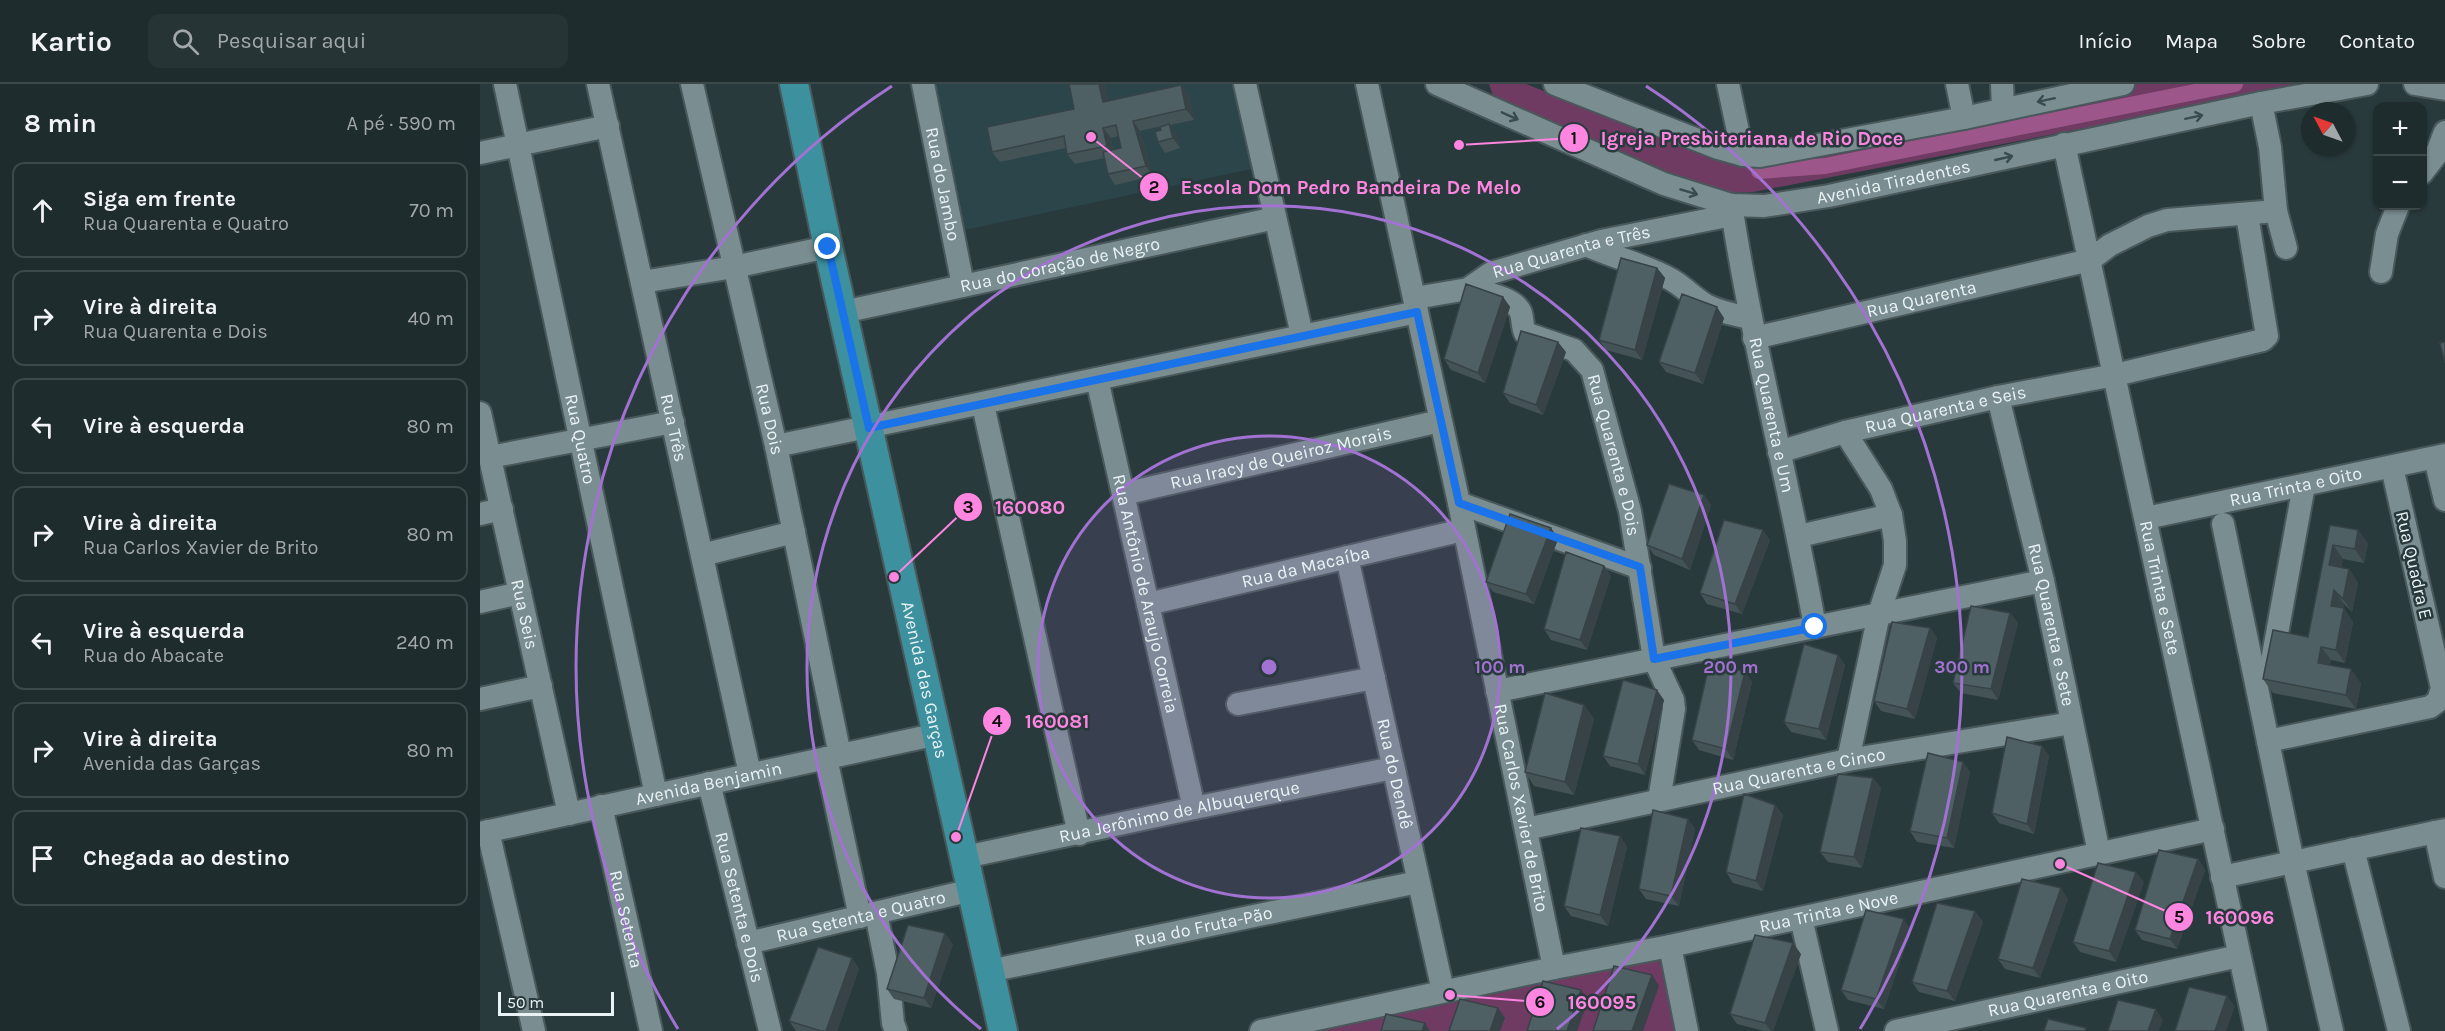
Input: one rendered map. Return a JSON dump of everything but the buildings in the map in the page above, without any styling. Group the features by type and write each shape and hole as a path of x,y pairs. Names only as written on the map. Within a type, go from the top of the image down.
{"main road":[{"name":"Avenida das Garças","path":"794,84 828,247 1003,1031"}],"street":[{"name":"Rua Quatro","path":"505,84 657,795"},
{"name":"Rua Três","path":"598,84 750,774"},
{"name":"Rua Dois","path":"692,84 776,446 794,532 833,757 868,915 888,973 893,1023 896,1031"},
{"name":"Rua do Jambo","path":"923,84 963,285"},
{"path":"1245,84 1302,335"},
{"name":"Rua Carlos Xavier de Brito","path":"1366,84 1459,503 1554,968"},
{"name":"Avenida Tiradentes","path":"1437,84 1483,95 1664,184 1731,210 1829,196 2260,103 2367,84"},
{"path":"1555,84 1608,95 1718,148 1743,155 1760,156 1964,118 2123,84"},
{"path":"1728,84 1743,155"},
{"path":"1957,84 1964,118"},
{"path":"2002,84 2003,109"},
{"path":"2415,84 2445,89"},
{"path":"2260,103 2270,147 2276,211 2286,248"},
{"path":"480,153 608,126"},
{"path":"2427,167 2436,155 2445,132"},
{"name":"Rua Trinta e Sete","path":"2064,144 2256,1031"},
{"name":"Rua Quarenta e Três","path":"776,446 983,405 1302,335 1468,289 1491,273 1586,245 1731,210"},
{"name":"Rua Quarenta e Um","path":"1731,210 1752,328 1798,536 1815,627"},
{"path":"2381,272 2387,234 2396,210"},
{"path":"2090,260 2110,245 2148,226 2167,220 2276,211"},
{"name":"Rua Quarenta e Seis","path":"1779,453 1845,432 1998,397 2115,375 2265,339 2247,215"},
{"name":"Rua do Coração de Negro","path":"843,312 1275,218"},
{"path":"1586,245 1637,263 1673,280 1706,304 1752,328"},
{"path":"642,282 734,267 828,247"},
{"name":"Rua Quarenta","path":"1752,328 2090,260"},
{"name":"Rua Quarenta e Dois","path":"1468,289 1493,294 1515,305 1521,315 1526,333 1574,350 1592,370 1630,511 1654,659 1673,700 1674,709 1659,801"},
{"name":"Rua Antônio de Araujo Correia","path":"1097,379 1194,808"},
{"name":"Rua Quarenta e Sete","path":"1998,397 2043,581 2099,853"},
{"path":"983,405 1078,834"},
{"name":"Rua Seis","path":"480,413 569,814"},
{"name":"Rua Iracy de Queiroz Morais","path":"1123,494 1440,421"},
{"path":"490,457 673,422"},
{"path":"1845,432 1881,489 1891,515 1895,541 1895,565 1879,614 1848,760"},
{"path":"2440,456 2445,500"},
{"name":"Rua Trinta e Oito","path":"2146,518 2440,456"},
{"name":"Rua Quadra E","path":"2268,741 2430,707 2441,695 2442,688 2392,467"},
{"path":"2262,713 2304,485"},
{"path":"1459,503 1640,567"},
{"path":"480,514 502,509"},
{"path":"1798,536 1891,515"},
{"path":"2223,524 2293,862 2332,1031"},
{"name":"Rua da Macaíba","path":"1148,604 1463,530"},
{"path":"702,555 794,532"},
{"name":"Rua do Dendê","path":"1347,557 1443,991"},
{"path":"1497,691 2043,581"},
{"path":"480,602 520,593"},
{"path":"1238,704 1374,678"},
{"path":"480,699 541,686"},
{"name":"Rua Quarenta e Cinco","path":"1526,829 1848,760 2072,723"},
{"name":"Avenida Benjamin","path":"484,832 938,734"},
{"name":"Rua Jerônimo de Albuquerque","path":"965,857 1393,768"},
{"name":"Rua Setenta e Dois","path":"709,783 770,1031"},
{"name":"Rua Setenta","path":"601,807 649,1031"},
{"name":"Rua Trinta e Nove","path":"1261,1031 2213,829"},
{"path":"2222,877 2440,831 2445,877"},
{"path":"484,832 534,1031"},
{"path":"2353,849 2399,1031"},
{"name":"Rua do Fruta-Pão","path":"989,971 1418,882"},
{"name":"Rua Setenta e Quatro","path":"748,943 972,890"},
{"path":"1802,918 1827,1031"},
{"path":"1670,946 1687,1031"},
{"name":"Rua Quarenta e Oito","path":"1896,1031 2239,956"}],"shaded area":[{"path":"925,84 1232,84 1256,168 955,232"},
{"path":"1489,84 1526,84 1689,148 1751,160 2128,84 2314,84 1753,192 1695,193 1497,107"},
{"path":"1670,946 1687,1031 1259,1031"}],"waterway":[{"path":"1759,171 1825,166 2235,84"}],"place":[{"name":"Escola Dom Pedro Bandeira De Melo","path":"1091,137"},
{"name":"Igreja Presbiteriana de Rio Doce","path":"1459,145"},
{"name":"160080","path":"894,577"},
{"name":"160081","path":"956,837"},
{"name":"160096","path":"2060,864"},
{"name":"160095","path":"1450,995"}],"route":[{"path":"828,247 869,428 1351,324 1417,312 1459,503 1640,567 1654,659 1815,627"}]}
